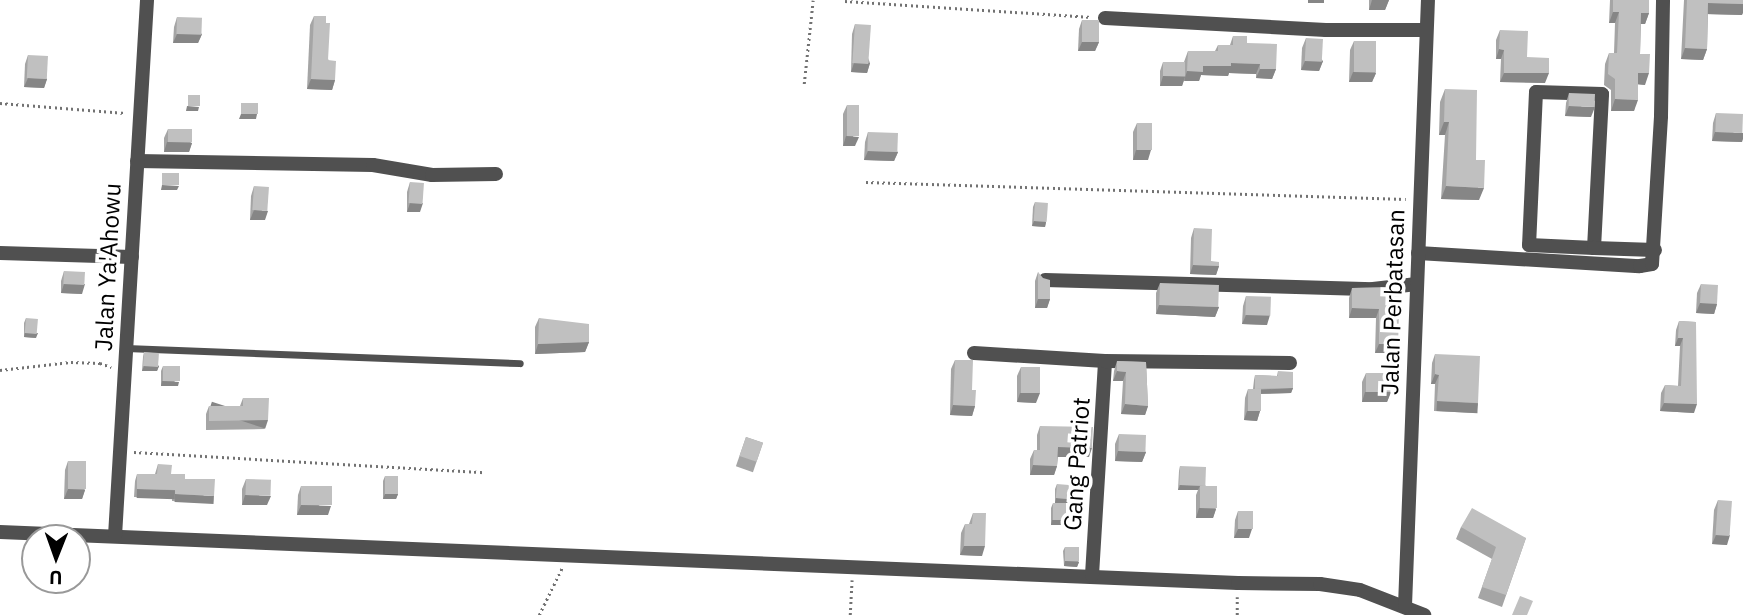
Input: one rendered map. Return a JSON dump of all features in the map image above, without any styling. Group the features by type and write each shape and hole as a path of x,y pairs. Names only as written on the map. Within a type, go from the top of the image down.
{"street":[{"name":"Jalan Ya'Ahowu","path":"115,536 147,0"},
{"name":"Jalan Perbatasan","path":"1405,606 1428,0"},
{"path":"1418,253 1640,266 1652,264 1655,250 1663,0"},
{"path":"1105,18 1326,30 1426,30"},
{"path":"1594,248 1602,94 1536,92 1529,245 1594,248 1655,250"},
{"path":"137,160 373,165 432,175 496,174"},
{"path":"0,253 131,257"},
{"path":"1045,280 1366,289 1417,284"},
{"path":"974,353 1107,360 1290,363"},
{"name":"Gang Patriot","path":"1092,575 1107,360"},
{"path":"0,532 1339,586 1405,606 1424,615"}],"lane":[{"path":"126,348 520,363"}],"path":[{"path":"804,84 813,0"},
{"path":"845,1 1105,18"},
{"path":"0,103 140,114"},
{"path":"866,182 1420,200"},
{"path":"0,370 71,362 100,363 125,373"},
{"path":"120,451 484,472"},
{"path":"539,615 568,556"},
{"path":"850,615 853,566"},
{"path":"1237,615 1238,583"}],"building":[{"path":"1613,0 1649,0 1649,13 1641,13 1640,54 1650,54 1649,73 1638,73 1638,100 1615,99 1615,79 1608,74 1609,53 1617,53 1619,12 1613,12"},
{"path":"1687,0 1743,0 1743,4 1708,3 1707,49 1685,48"},
{"path":"314,16 326,16 326,23 330,23 328,60 336,61 335,80 311,79"},
{"path":"177,17 202,18 201,35 176,34"},
{"path":"1082,20 1099,20 1099,42 1082,42"},
{"path":"855,24 871,25 868,64 852,63"},
{"path":"1500,30 1528,31 1527,57 1549,58 1549,73 1504,73 1504,50 1499,49"},
{"path":"1233,36 1247,36 1247,43 1277,44 1276,69 1260,69 1260,64 1231,63 1231,66 1203,66 1203,72 1187,71 1188,51 1218,51 1218,45 1233,45"},
{"path":"1306,38 1323,39 1322,62 1305,61"},
{"path":"1354,41 1376,41 1376,72 1354,72"},
{"path":"28,55 48,56 47,79 27,78"},
{"path":"1163,62 1185,62 1185,76 1163,76"},
{"path":"1445,89 1477,90 1476,160 1485,160 1484,188 1446,186 1449,122 1444,122"},
{"path":"1569,93 1595,94 1595,107 1569,106"},
{"path":"188,95 200,95 200,106 188,106"},
{"path":"241,103 258,103 258,114 241,114"},
{"path":"847,105 859,105 859,136 847,136"},
{"path":"1716,113 1743,114 1742,133 1715,132"},
{"path":"1137,123 1152,123 1152,150 1137,150"},
{"path":"168,129 192,129 192,142 168,142"},
{"path":"868,132 898,133 897,152 867,151"},
{"path":"162,173 179,173 179,185 162,185"},
{"path":"410,182 424,183 423,204 409,203"},
{"path":"254,186 269,187 267,211 252,210"},
{"path":"1035,202 1048,203 1047,222 1034,221"},
{"path":"1194,228 1212,229 1211,261 1219,262 1219,266 1193,265"},
{"path":"64,271 85,272 84,285 63,284"},
{"path":"1038,272 1043,278 1050,280 1050,299 1038,299"},
{"path":"1160,283 1219,285 1218,307 1159,305"},
{"path":"1701,284 1718,285 1717,304 1700,303"},
{"path":"1399,287 1398,344 1379,344 1379,309 1352,308 1352,288"},
{"path":"1246,296 1271,297 1270,316 1245,315"},
{"path":"26,318 38,319 37,334 25,333"},
{"path":"539,318 589,324 589,342 538,344"},
{"path":"1679,321 1696,322 1697,404 1664,403 1665,385 1681,386 1683,338 1678,338"},
{"path":"144,352 159,353 158,367 143,366"},
{"path":"1435,354 1480,356 1478,403 1437,401 1439,375 1435,374"},
{"path":"955,360 973,360 972,390 976,390 975,406 953,405"},
{"path":"1117,361 1146,362 1148,406 1125,404 1126,372 1117,371"},
{"path":"163,366 180,366 180,381 163,381"},
{"path":"1021,367 1040,367 1040,393 1021,393"},
{"path":"1278,371 1293,372 1293,388 1255,389 1255,375 1278,376"},
{"path":"1366,373 1391,373 1391,392 1366,392"},
{"path":"1248,389 1261,389 1261,411 1248,411"},
{"path":"243,398 269,398 268,420 209,421 209,406 243,406"},
{"path":"1040,426 1093,427 1092,448 1058,447 1057,466 1033,465 1034,450 1040,450"},
{"path":"1119,434 1146,435 1145,452 1118,451"},
{"path":"746,437 763,443 757,462 739,456"},
{"path":"68,461 86,461 86,489 68,489"},
{"path":"158,464 172,465 171,474 185,474 185,479 215,479 214,496 175,494 175,490 137,489 137,474 157,474"},
{"path":"1180,466 1206,467 1205,486 1179,485"},
{"path":"385,476 398,476 398,494 385,494"},
{"path":"246,479 271,480 270,496 245,495"},
{"path":"1057,484 1069,485 1068,499 1056,498"},
{"path":"301,486 332,486 332,505 301,505"},
{"path":"1200,486 1217,486 1217,508 1200,508"},
{"path":"1718,500 1732,501 1730,536 1716,535"},
{"path":"1053,503 1066,503 1066,520 1053,520"},
{"path":"1472,508 1526,538 1506,595 1482,587 1496,547 1461,527"},
{"path":"1238,511 1253,511 1253,529 1238,529"},
{"path":"973,513 986,513 985,546 964,546 965,524 972,524"},
{"path":"1065,547 1079,547 1079,561 1065,561"},
{"path":"1520,596 1533,601 1527,615 1512,615"}]}
